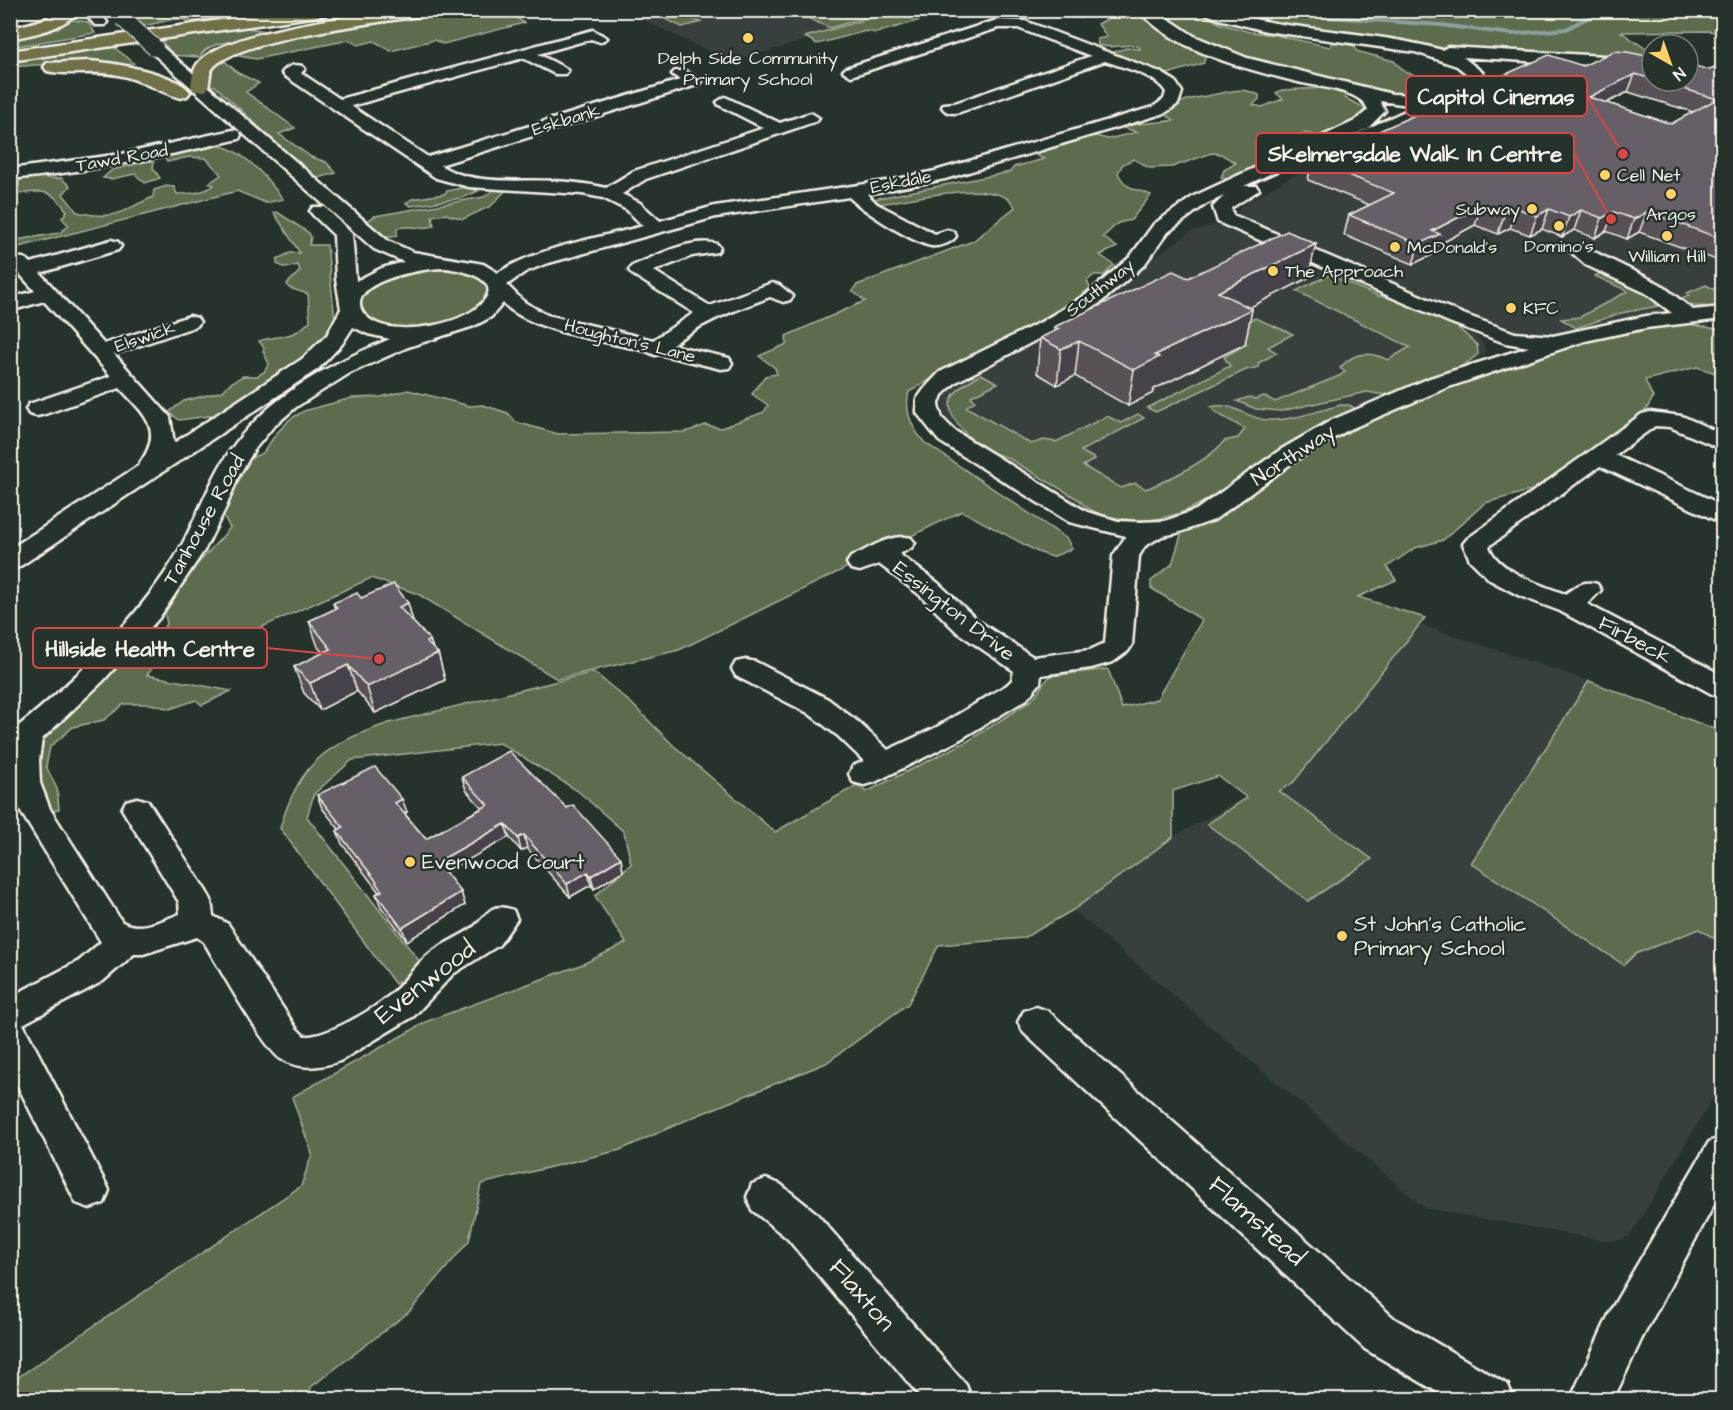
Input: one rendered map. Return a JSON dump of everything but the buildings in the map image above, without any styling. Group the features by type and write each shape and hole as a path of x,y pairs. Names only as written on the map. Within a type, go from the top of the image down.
{"main road":[{"path":"10,34 45,25 61,18 71,10"},
{"path":"10,49 283,10"},
{"path":"10,56 325,10"},
{"path":"200,87 205,66 213,58 237,46 273,37 426,10"},
{"path":"10,70 65,66 115,68 149,76 181,92"}],"street":[{"path":"89,10 343,234 346,279 351,306 360,322 383,331 436,331 474,319 486,311 498,295 497,285"},
{"name":"Southway","path":"1146,10 1161,17 1178,33 1239,59 1350,89 1409,101 1446,98"},
{"path":"1209,12 1287,30 1436,51 1621,62 1640,66"},
{"path":"117,14 381,245 408,257 451,263"},
{"name":"Eskdale","path":"497,285 518,268 538,260 655,227 732,209 918,180 962,169 1144,115 1167,106 1172,101 1174,92 1163,79 1020,24 1006,22 851,71"},
{"path":"337,105 593,34 600,38"},
{"path":"1436,51 1472,68"},
{"path":"525,53 560,71"},
{"path":"1472,68 1471,60 1482,55"},
{"path":"950,107 954,109 1106,56"},
{"name":"Southway","path":"1230,222 1225,218 1222,207 1232,198 1446,98 1473,83 1475,73 1472,68"},
{"path":"297,69 290,73 424,164 450,178 495,184 580,188 609,194 638,208 655,227"},
{"name":"Eskbank","path":"424,164 694,81 680,74"},
{"name":"Southway","path":"1017,479 947,436 934,424 927,411 927,399 936,387 948,377 1048,326 1093,299 1143,254 1161,228 1200,200 1361,125 1371,118 1377,111 1375,104 1370,98 1350,89"},
{"path":"725,102 779,129"},
{"path":"609,194 640,175 811,118"},
{"name":"Tawd Road","path":"10,174 140,157 232,135"},
{"path":"853,191 871,208 934,241 947,236"},
{"path":"876,229 895,222"},
{"path":"1143,254 1187,228 1202,224 1230,222"},
{"name":"Northway","path":"1230,222 1498,335 1526,341 1553,342 1577,338"},
{"name":"Elswick","path":"112,246 23,267 159,417"},
{"path":"709,314 639,270 688,251 710,248"},
{"path":"1580,251 1594,262 1652,288 1688,317"},
{"name":"Eskdale","path":"451,263 538,260"},
{"name":"Houghton's Lane","path":"451,263 486,273 517,306 540,320 721,363"},
{"name":"Tanhouse Road","path":"10,561 310,364 330,346 345,327 354,294 375,277 408,266 451,263"},
{"path":"655,349 676,330 709,314 772,290 783,296"},
{"path":"10,305 46,294"},
{"name":"Northway","path":"1017,479 1078,517 1099,524 1127,529 1154,530 1189,522 1205,515 1288,455 1340,425 1408,394 1473,371 1621,326 1722,313"},
{"path":"1456,318 1478,331 1490,344 1492,350 1490,357 1473,371"},
{"name":"Houghton's Lane","path":"436,331 540,320"},
{"name":"Elswick","path":"100,352 189,322"},
{"name":"Tanhouse Road","path":"19,742 96,672 167,589 199,536 228,472 260,429 286,405 325,379 352,364 436,331"},
{"name":"Elswick","path":"37,410 124,379"},
{"path":"146,471 156,460 164,442 159,417 182,424 197,424 232,415"},
{"path":"1722,442 1674,421 1650,419 1598,456 1722,514"},
{"name":"Firbeck","path":"1598,456 1476,544 1480,558 1495,571 1543,596 1579,597 1722,687"},
{"path":"1674,518 1695,501"},
{"path":"1099,524 1118,541 1126,556"},
{"path":"1126,556 1135,541 1154,530"},
{"name":"Essington Drive","path":"881,553 929,590 967,626 1028,667 1097,658 1113,652 1118,645 1126,556"},
{"name":"Essington Drive","path":"746,669 770,694 833,717 874,769 947,734 1017,692 1026,683 1028,667"},
{"path":"19,742 24,760 26,783 23,804 110,931 127,940 143,940 187,925 197,924 195,900 137,809"},
{"name":"Evenwood","path":"197,924 216,933 287,1044 293,1049 316,1053 327,1050 402,1006 441,964 487,935 501,919"},
{"path":"10,1014 91,971 127,940"},
{"name":"Flamstead","path":"1036,1022 1380,1334 1493,1400"},
{"path":"10,1033 90,1190"},
{"path":"1591,1400 1627,1323 1722,1154"},
{"name":"Flaxton","path":"766,1197 801,1225 951,1400"}],"shaded area":[{"name":"Delph Side Community Primary School","path":"624,11 903,11 732,62"},
{"path":"1494,79 1722,149 1722,308 1614,323 1555,339 1504,334 1241,220 1238,215 1238,210 1244,204 1291,177"},
{"path":"1214,225 1229,226 1469,329 1484,344 1485,353 1472,365 1188,514 1152,523 1120,521 1079,507 976,444 957,429 945,415 941,396 943,387 1135,271 1190,232"},
{"name":"St John's Catholic Primary School","path":"1410,621 1589,681 1471,863 1635,954 1699,928 1722,943 1722,1083 1630,1236 1620,1240 1607,1241 1425,1208 1073,910 1173,837 1263,787"}],"green space":[{"path":"169,10 261,11 193,21 175,19 144,26 131,16"},
{"path":"1722,10 1722,33 1708,31 1621,32 1640,45 1640,59 1632,61 1480,53 1408,45 1218,14 1213,11"},
{"path":"449,11 551,11 520,15 522,17 518,19 524,23 443,44 434,40 391,51 374,41 358,45 349,40 256,59 227,54 284,38 287,40 291,37"},
{"path":"551,11 570,11 559,14"},
{"path":"676,11 701,22 682,27 655,14"},
{"path":"792,11 887,11 830,28"},
{"path":"896,11 937,11 941,14 876,33 866,31 817,44 805,37"},
{"path":"1055,11 1133,11 1167,36 1205,56 1204,63 1168,74 1111,53 1126,48 1140,49 1138,46 1098,45 1097,39 1107,37 1098,24 1107,19 1105,16 1085,13 1082,18 1071,18"},
{"path":"1166,15 1203,15 1222,24 1250,32 1330,47 1333,42 1355,46 1356,51 1394,61 1405,72 1441,84 1447,90 1434,97 1389,95 1377,90 1356,88 1252,62 1174,29 1165,19"},
{"path":"73,20 88,22 95,33 11,47 11,36"},
{"path":"233,26 266,31 258,36 212,46 200,57 169,55 168,48 157,37"},
{"path":"110,44 134,63 125,66 62,63 11,67 11,59"},
{"path":"226,62 238,73 259,83 246,92 295,128 279,134 311,157 326,162 336,173 315,179 215,86 206,85 206,73 218,64"},
{"path":"1326,88 1346,94 1345,98 1363,107 1370,116 1322,137 1306,133 1296,138 1296,151 1232,180 1221,178 1224,170 1236,163 1221,154 1212,153 1172,167 1149,168 1134,159 1123,164 1118,173 1124,183 1151,195 1131,220 1118,223 1103,237 1117,247 1100,255 1114,265 1104,275 1094,275 1087,281 1090,288 1056,314 949,368 909,392 910,419 924,442 1067,539 1072,549 1052,557 1038,552 962,511 679,650 557,679 418,594 371,578 251,632 182,630 147,675 231,691 202,705 196,700 170,709 151,704 124,704 104,720 73,727 50,747 46,766 57,789 59,809 30,821 17,807 31,736 140,635 159,633 167,624 165,610 168,602 194,568 230,528 220,509 247,459 263,453 290,419 304,411 352,398 381,397 408,390 470,406 483,405 508,413 516,422 558,434 685,432 706,425 721,428 764,412 768,405 752,394 765,376 777,374 775,368 759,356 787,344 786,336 865,301 852,291 857,285 973,241 1015,207 1006,198 992,193 973,191 952,192 880,204 874,199 1010,172 1014,167 1044,159 1031,153 1091,135 1108,139 1137,132 1120,127 1174,120 1163,113 1191,99 1235,90 1246,91 1259,95 1259,99 1253,105 1262,107 1283,99 1276,93 1282,90"},
{"path":"215,145 235,152 254,165 283,199 266,203 237,191 11,249 11,241 59,233 69,226 62,218 67,211 55,197 43,192 11,195 11,188 19,186 19,181 24,178 35,176 61,178 70,186 63,194 77,212 101,216 117,214 153,197 154,190 167,186 174,187 177,194 210,188 214,185 209,183 221,175 206,158 188,157 168,162 162,156"},
{"path":"149,161 154,162 153,168 160,178 145,183 135,174 111,179 103,178 112,170"},
{"path":"466,187 478,191 462,198 411,206 406,203 412,199 444,194 447,191"},
{"path":"495,189 506,190 491,206 463,219 445,214 432,216 434,226 397,228 397,236 383,238 362,224 375,216 484,197"},
{"path":"277,212 309,233 311,237 309,245 327,245 335,320 316,348 319,353 216,415 179,420 169,412 184,401 223,391 229,384 243,376 257,376 264,372 269,364 259,341 292,334 310,321 308,294 289,288 287,284 300,271 298,265 286,268 277,264 277,259 290,253 300,253 274,213"},
{"path":"456,267 486,279 491,292 475,313 436,328 391,329 368,321 358,309 361,295 368,286 378,280 404,272"},
{"path":"1604,271 1647,291 1658,306 1621,313 1576,328 1561,319 1580,317 1628,291 1595,276"},
{"path":"1329,275 1378,296 1392,298 1457,327 1477,345 1478,354 1462,367 1385,395 1367,392 1281,411 1256,409 1237,401 1264,396 1275,402 1339,376 1345,372 1340,368 1356,356 1368,354 1388,360 1410,347 1296,291"},
{"path":"1706,285 1722,294 1722,307 1694,306 1683,302 1682,298 1689,295 1687,293"},
{"path":"1241,317 1250,321 1255,318 1293,334 1268,347 1277,353 1258,363 1259,367 1246,370 1156,412 1147,408 1230,366 1224,357 1247,344 1233,334"},
{"path":"1683,323 1722,330 1722,375 1697,367 1645,380 1653,398 1643,415 1539,488 1485,503 1443,540 1415,548 1387,567 1396,580 1358,597 1425,618 1293,783 1279,791 1372,859 1308,901 1207,824 1247,798 1218,776 1173,791 1173,837 1073,910 1024,938 939,945 908,1004 826,1063 691,1118 620,1150 481,1184 469,1241 409,1312 311,1387 309,1399 11,1400 11,1382 301,1186 312,1154 292,1097 428,1021 583,964 626,943 595,896 631,864 624,832 578,791 500,743 352,760 314,794 307,817 424,967 395,984 280,828 296,787 318,759 332,748 348,739 389,723 594,672 632,704 673,745 775,832 857,785 866,792 968,741 1032,700 1051,676 1108,669 1122,708 1157,699 1202,620 1151,588 1151,581 1172,564 1182,532 1218,515 1309,452 1364,421 1470,377 1606,334"},
{"path":"981,374 998,383 971,396 975,401 966,407 1031,444 1044,440 1056,442 1107,416 1121,423 1138,414 1144,418 1081,451 1095,459 1083,466 1121,488 1135,483 1146,489 1199,462 1224,441 1238,438 1245,429 1215,412 1211,407 1225,406 1266,420 1294,417 1341,405 1349,405 1356,409 1291,443 1208,499 1189,509 1147,520 1123,519 1093,511 1078,499 1008,458 984,450 983,447 972,446 967,442 969,437 953,417 950,408 951,401 960,388"},
{"path":"1589,681 1722,732 1722,943 1699,929 1635,954 1624,965 1471,863"}],"waterway":[{"path":"1293,10 1316,16 1440,25 1512,34 1566,29 1591,16 1636,10"},
{"path":"1644,10 1686,15 1689,10"}],"place":[{"name":"Delph Side Community Primary School","path":"748,38"},
{"name":"Capitol Cinemas","path":"1623,154"},
{"name":"Cell Net","path":"1605,175"},
{"name":"Argos","path":"1671,194"},
{"name":"Subway","path":"1532,209"},
{"name":"Skelmersdale Walk In Centre","path":"1611,219"},
{"name":"Domino's","path":"1559,226"},
{"name":"William Hill","path":"1667,236"},
{"name":"McDonald's","path":"1395,247"},
{"name":"The Approach","path":"1273,271"},
{"name":"KFC","path":"1511,308"},
{"name":"Hillside Health Centre","path":"379,659"},
{"name":"Evenwood Court","path":"410,862"},
{"name":"St John's Catholic Primary School","path":"1342,936"}]}
